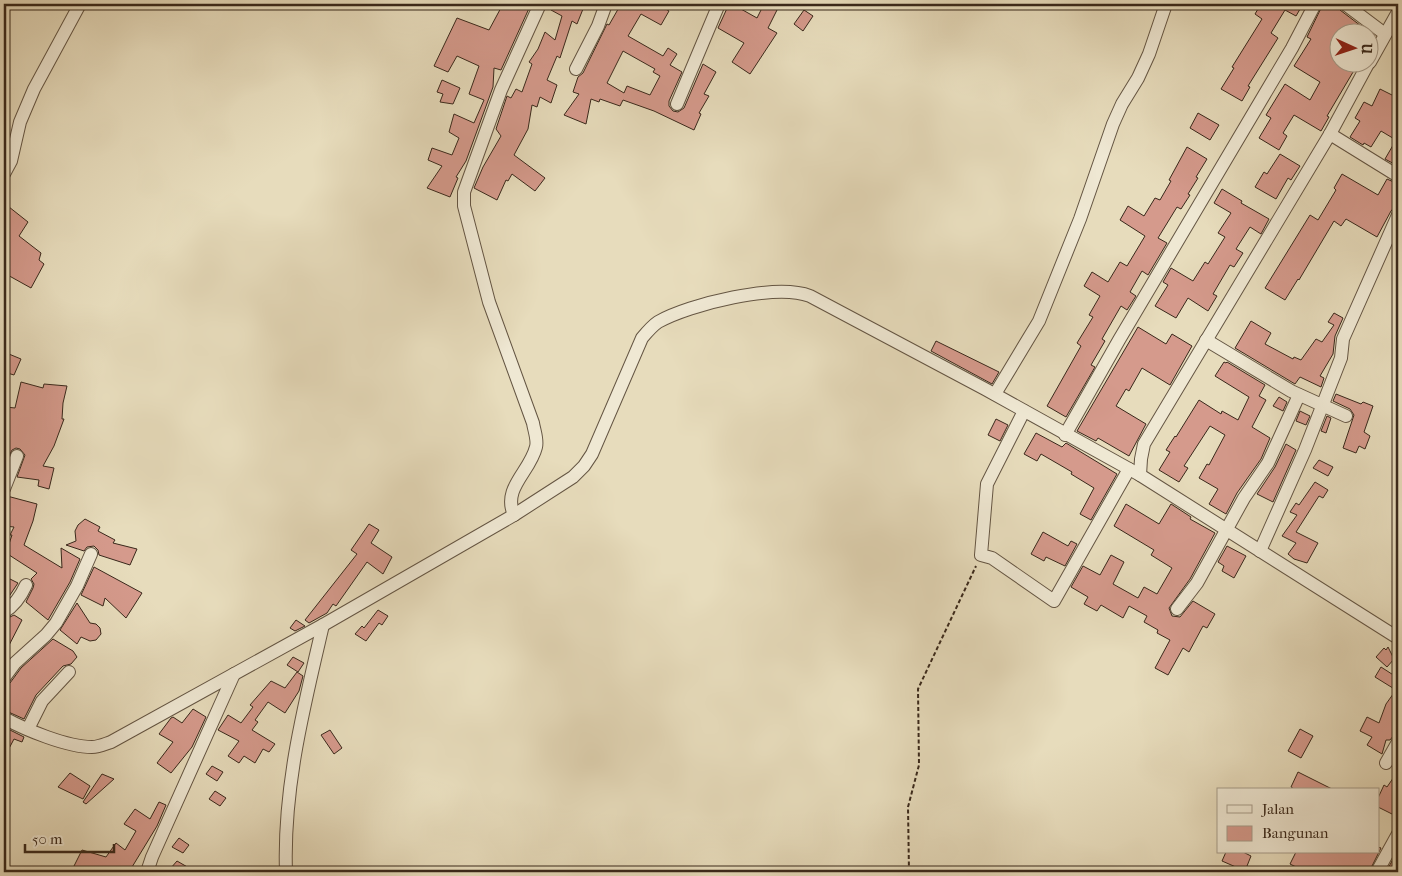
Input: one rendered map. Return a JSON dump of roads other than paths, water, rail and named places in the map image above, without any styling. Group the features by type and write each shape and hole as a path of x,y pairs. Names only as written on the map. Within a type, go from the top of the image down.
{"street":[{"path":"4,174 11,161 20,122 34,89 80,4"},
{"path":"514,515 510,505 511,496 529,464 537,445 533,423 489,302 463,198 502,90 540,4"},
{"path":"576,69 598,26 606,4"},
{"path":"677,104 718,4"},
{"path":"994,394 1039,320 1080,220 1113,124 1149,54 1166,4"},
{"path":"1065,434 1287,57 1315,4"},
{"path":"1345,4 1384,34"},
{"path":"1380,41 1398,12"},
{"path":"1029,414 987,484 986,557 1054,601 1135,472 1144,444 1330,134 1364,72"},
{"path":"1330,134 1398,176"},
{"path":"1260,550 1305,450 1341,358 1343,339 1398,214"},
{"path":"4,718 28,730 75,744 94,747 102,745 111,742 323,625 514,515 572,477 584,466 592,454 642,338 658,322 676,314 722,300 767,291 797,292 841,312 994,394 1135,472 1398,638"},
{"path":"1206,340 1299,395 1346,416"},
{"path":"1177,608 1197,583 1244,498 1274,453 1299,395"},
{"path":"4,489 17,456"},
{"path":"4,678 15,663 46,635 56,623 77,586 91,554"},
{"path":"4,612 22,594 26,585"},
{"path":"286,872 285,841 291,782 303,712 323,625"},
{"path":"28,730 42,701 69,672"},
{"path":"147,872 234,674"},
{"path":"1386,763 1398,742"},
{"path":"1377,872 1398,834"}]}
